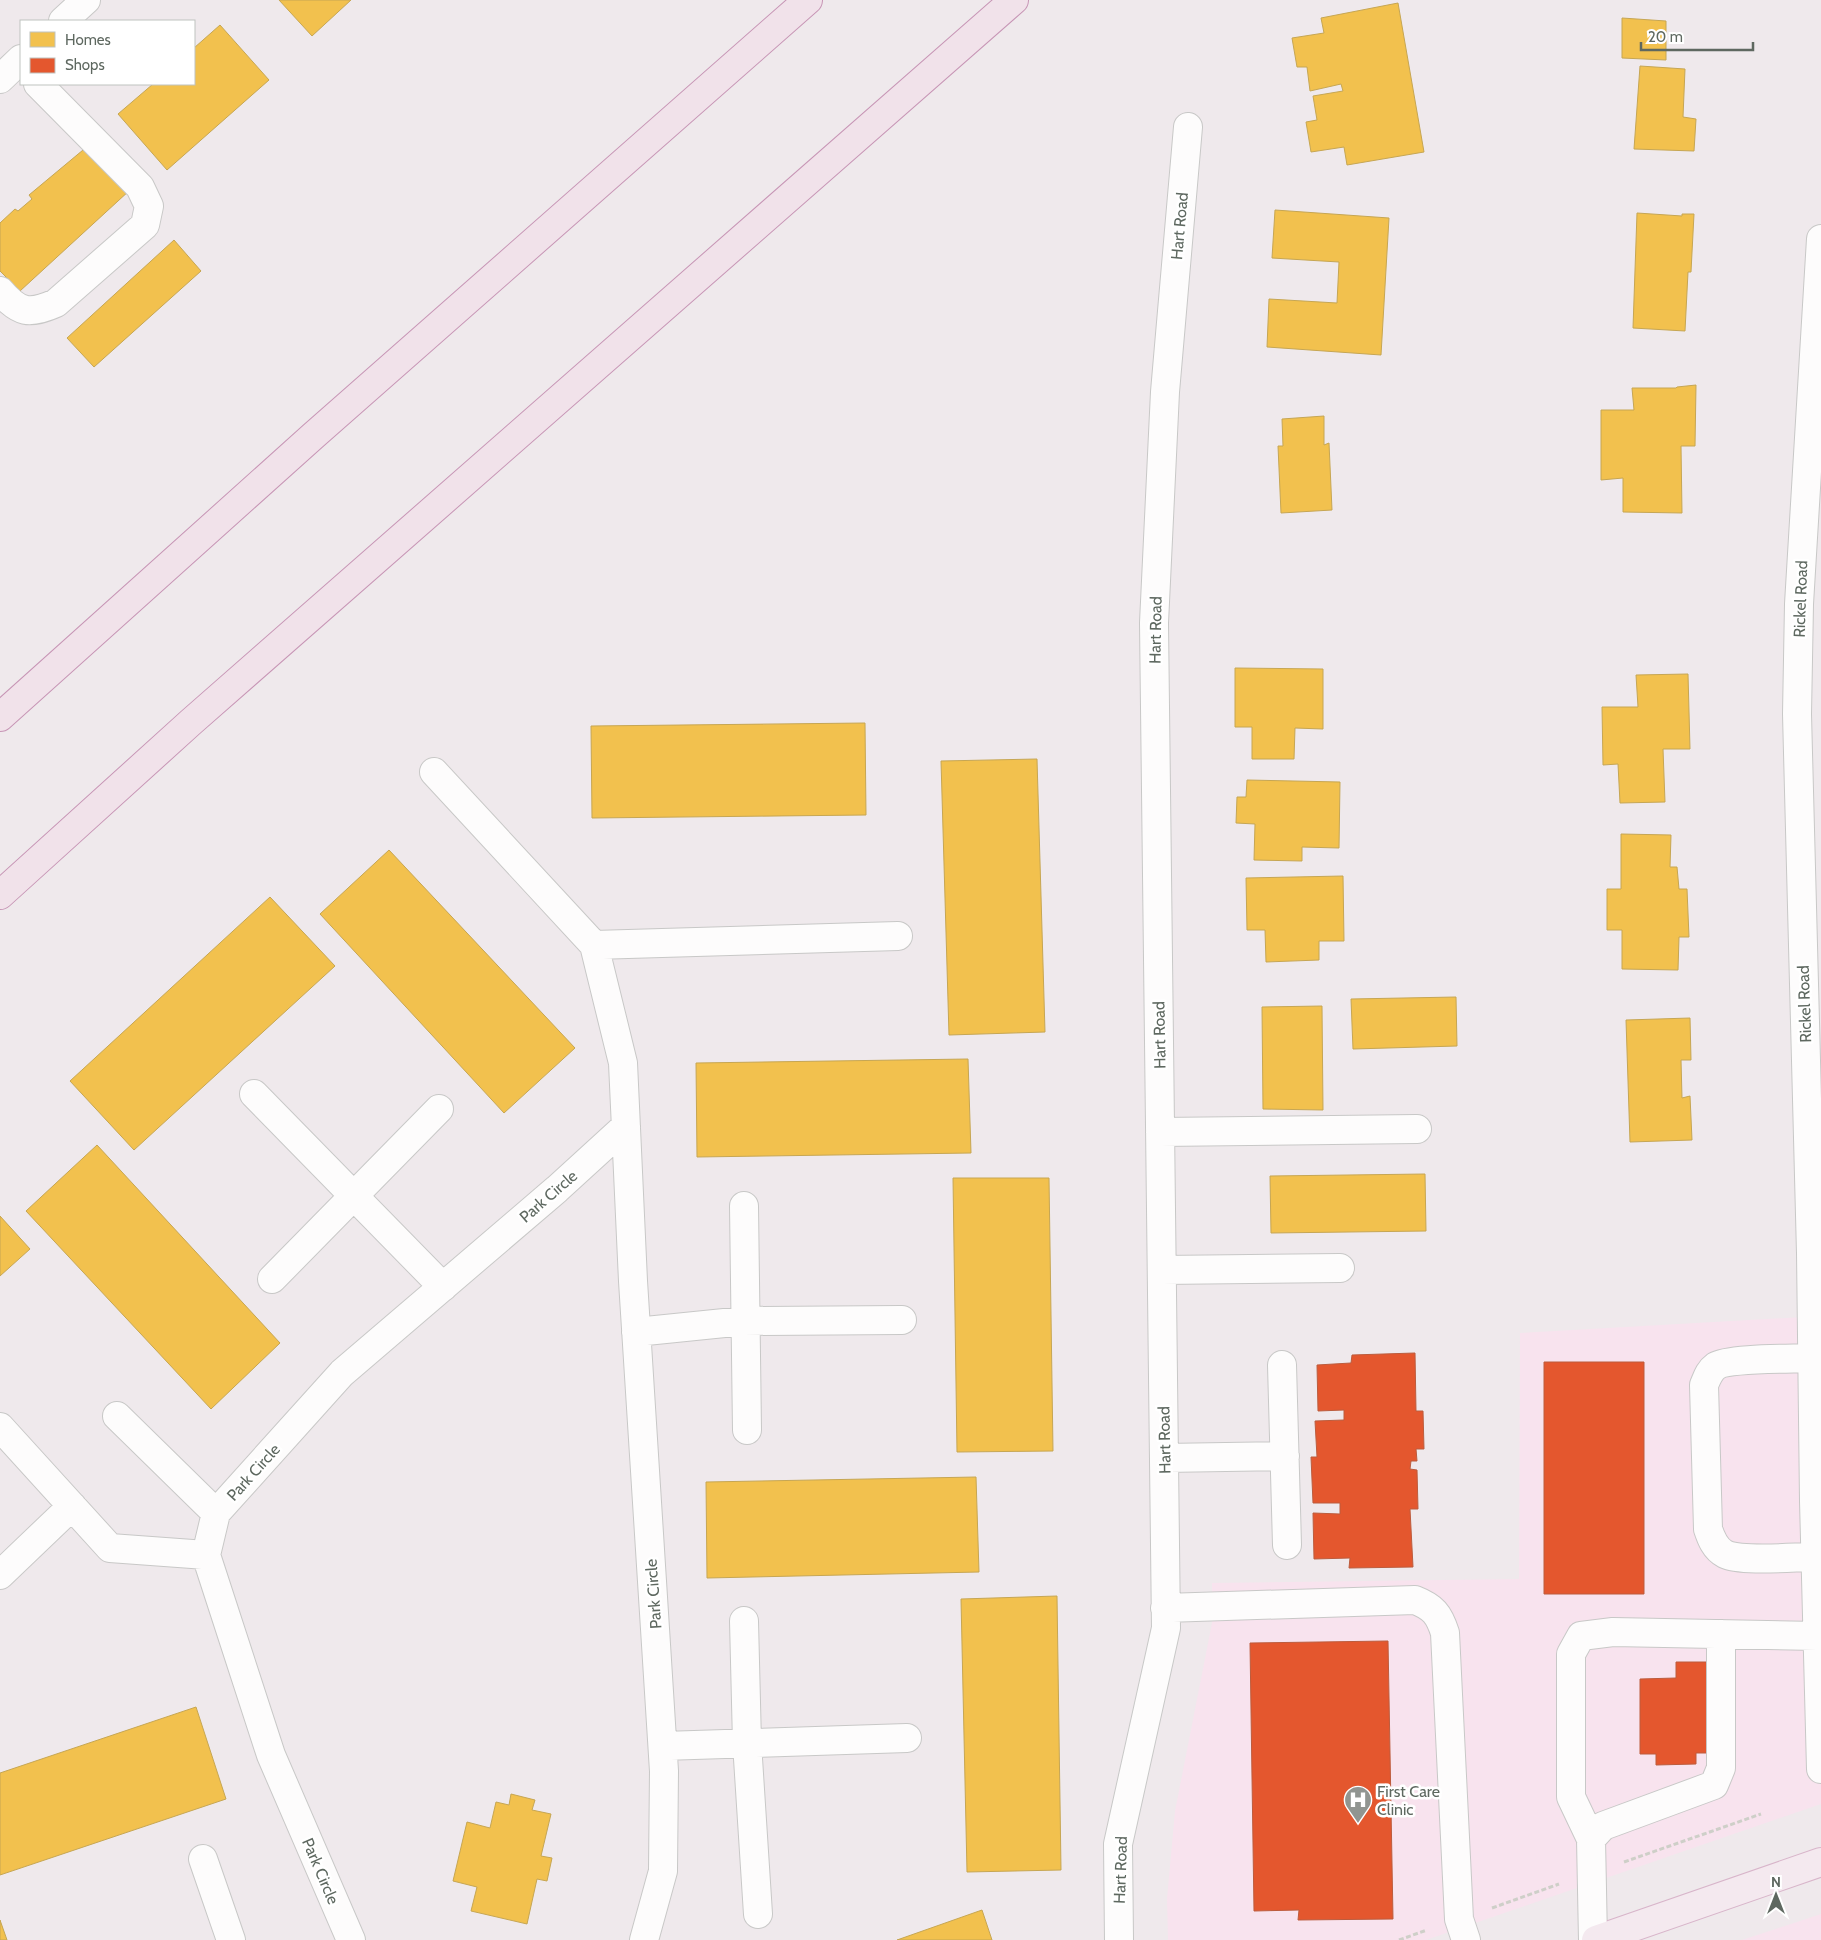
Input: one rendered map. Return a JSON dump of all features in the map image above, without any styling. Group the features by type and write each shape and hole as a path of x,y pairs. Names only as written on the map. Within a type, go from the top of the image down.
{"highway":[{"path":"0,717 305,443 808,0"},
{"path":"0,895 191,722 1014,0"}],"main road":[{"path":"1595,1940 1821,1862"}],"street":[{"path":"64,20 86,0"},
{"path":"0,291 10,302 24,311 39,311 56,303 145,225 149,206 140,187 39,85"},
{"name":"Hart Road","path":"1119,1940 1118,1844 1166,1628 1154,623 1165,392 1188,127"},
{"name":"Rickel Road","path":"1821,239 1818,353 1798,604 1797,714 1816,1284 1812,1358 1821,1769"},
{"name":"Park Circle","path":"434,772 594,945 623,1063 636,1332 663,1746 663,1871 644,1940"},
{"path":"594,945 898,936"},
{"path":"254,1094 443,1288"},
{"path":"272,1279 440,1109"},
{"name":"Park Circle","path":"351,1940 271,1755 206,1555 216,1513 342,1373 443,1288 626,1126"},
{"path":"1160,1132 1417,1129"},
{"path":"744,1206 744,1321 747,1430"},
{"path":"1162,1270 1340,1268"},
{"path":"636,1332 744,1321 902,1320"},
{"path":"1812,1358 1733,1362 1718,1365 1710,1372 1704,1385 1708,1528 1713,1543 1725,1554 1744,1558 1815,1557"},
{"path":"1282,1365 1286,1545"},
{"path":"117,1416 216,1513"},
{"path":"0,1427 110,1548 206,1555"},
{"path":"1164,1458 1285,1456"},
{"path":"0,1575 72,1506"},
{"path":"1165,1608 1415,1600 1429,1605 1440,1616 1445,1633 1459,1919 1466,1940"},
{"path":"744,1621 747,1744 758,1914"},
{"path":"1595,1940 1591,1839 1571,1797 1571,1654 1581,1636 1613,1632 1817,1636"},
{"path":"1591,1839 1603,1826 1714,1785 1721,1768 1721,1634"},
{"path":"663,1746 907,1738"},
{"path":"203,1859 231,1940"}],"shaded area":[{"path":"1821,1316 1821,1804 1426,1940 1168,1940 1167,1899 1175,1811 1212,1623 1212,1583 1519,1579 1520,1333"},
{"path":"1821,1914 1821,1940 1742,1940"}],"building: Homes":[{"path":"279,0 351,0 312,36"},
{"path":"1398,3 1424,152 1347,165 1344,147 1311,152 1306,122 1317,120 1313,96 1343,91 1341,84 1310,91 1307,67 1297,67 1292,38 1324,33 1321,18"},
{"path":"1622,18 1666,21 1666,60 1622,58"},
{"path":"220,25 269,80 167,170 118,114 152,85 195,85 195,47"},
{"path":"1640,66 1685,69 1683,117 1696,119 1694,151 1634,149"},
{"path":"89,145 130,190 20,291 0,271 0,223 15,209 18,211 32,199 29,195"},
{"path":"1275,210 1389,218 1381,355 1267,347 1269,299 1337,303 1339,262 1272,258"},
{"path":"1637,213 1682,216 1682,214 1694,214 1691,272 1688,272 1685,331 1633,328"},
{"path":"174,240 201,271 94,367 67,338"},
{"path":"1696,385 1695,446 1681,446 1682,513 1623,512 1623,478 1601,480 1601,410 1634,410 1632,388 1676,388"},
{"path":"1324,416 1324,445 1329,443 1332,510 1281,513 1278,446 1283,446 1282,419"},
{"path":"1235,668 1323,669 1323,729 1295,728 1294,759 1252,759 1252,727 1235,727"},
{"path":"1688,674 1690,749 1663,749 1665,802 1620,803 1618,764 1603,765 1602,707 1638,707 1636,675"},
{"path":"865,723 866,815 592,818 591,726"},
{"path":"1037,759 1045,1032 949,1035 941,761"},
{"path":"1247,780 1340,782 1339,848 1302,847 1302,861 1254,860 1255,824 1236,823 1237,797 1246,797"},
{"path":"1621,834 1671,835 1670,867 1677,867 1679,889 1687,889 1689,937 1679,937 1678,970 1622,969 1622,930 1607,930 1607,889 1621,889"},
{"path":"389,850 575,1048 504,1113 320,914"},
{"path":"1343,876 1344,941 1319,941 1319,960 1266,962 1265,930 1247,930 1246,878"},
{"path":"270,897 335,966 134,1150 70,1081"},
{"path":"1456,997 1457,1046 1353,1049 1351,999"},
{"path":"1322,1006 1323,1110 1263,1109 1262,1007"},
{"path":"1690,1018 1691,1060 1681,1060 1682,1098 1690,1096 1692,1140 1630,1142 1626,1020"},
{"path":"968,1059 971,1153 697,1157 696,1063"},
{"path":"97,1145 280,1343 211,1409 26,1211"},
{"path":"1425,1174 1426,1231 1271,1233 1270,1176"},
{"path":"953,1178 1049,1178 1053,1451 957,1452"},
{"path":"0,1216 30,1249 0,1276"},
{"path":"976,1477 979,1572 707,1578 706,1482"},
{"path":"1057,1596 1061,1870 967,1872 961,1599"},
{"path":"196,1707 226,1799 0,1875 0,1773"},
{"path":"511,1794 535,1800 532,1810 551,1814 541,1856 552,1858 547,1881 537,1879 527,1924 471,1911 477,1887 453,1881 467,1822 490,1828 496,1802 509,1805"},
{"path":"982,1910 992,1940 897,1940"},
{"path":"0,1920 7,1940 0,1940"}],"building: Shops":[{"path":"1415,1353 1416,1411 1423,1411 1424,1449 1416,1449 1417,1461 1411,1461 1410,1469 1417,1470 1418,1509 1410,1509 1413,1567 1349,1568 1350,1558 1314,1559 1313,1513 1340,1514 1340,1503 1313,1503 1311,1457 1317,1457 1315,1421 1344,1420 1344,1410 1318,1411 1317,1365 1351,1363 1352,1355"},
{"path":"1544,1362 1644,1362 1644,1594 1544,1594"},
{"path":"1388,1641 1393,1919 1298,1920 1299,1910 1254,1911 1250,1643"},
{"path":"1676,1662 1707,1662 1708,1753 1696,1753 1696,1764 1656,1765 1656,1754 1640,1754 1640,1679 1676,1678"}],"place":[{"name":"First Care Clinic","path":"1358,1824"}]}
